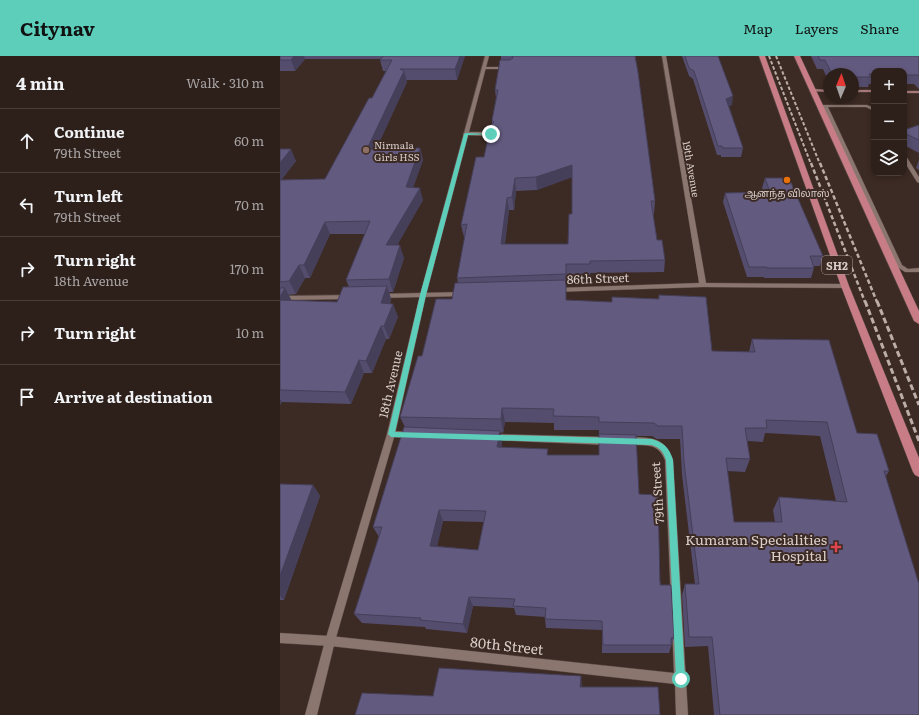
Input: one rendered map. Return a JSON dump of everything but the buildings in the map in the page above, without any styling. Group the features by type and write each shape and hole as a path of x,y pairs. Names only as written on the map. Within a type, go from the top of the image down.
{"main road":[{"name":"SH2","path":"762,56 845,286 919,472"},
{"path":"797,56 813,90 832,124 883,236 919,321"},
{"path":"813,90 823,90"},
{"path":"859,91 871,91"},
{"path":"907,92 919,92"}],"street":[{"name":"18th Avenue","path":"311,715 330,641 391,434 423,295 487,56"},
{"name":"19th Avenue","path":"664,56 703,285"},
{"path":"484,68 511,68"},
{"path":"832,124 825,106 867,106 871,108"},
{"path":"466,134 491,134"},
{"path":"907,162 919,181"},
{"path":"883,236 899,266 908,271 919,270"},
{"name":"86th Street","path":"548,291 703,285 845,286"},
{"path":"375,296 470,293"},
{"path":"280,298 360,296"},
{"path":"391,434 423,435"},
{"name":"79th Street","path":"486,437 652,442 661,445 667,451 669,460 682,715"},
{"name":"80th Street","path":"280,638 330,641 681,679"}],"railway":[{"path":"769,56 811,164"},
{"path":"776,56 820,164"},
{"path":"811,163 865,302"},
{"path":"820,163 877,302"},
{"path":"865,301 919,441"},
{"path":"877,301 919,405"}],"place":[{"name":"Nirmala Girls HSS","path":"366,150"},
{"name":"ஆனந்த விலாஸ்","path":"787,180"},
{"name":"Kumaran Specialities Hospital","path":"836,547"}],"route":[{"path":"491,134 466,134 423,295 391,434 652,442 661,445 667,451 669,460 681,679"}]}
